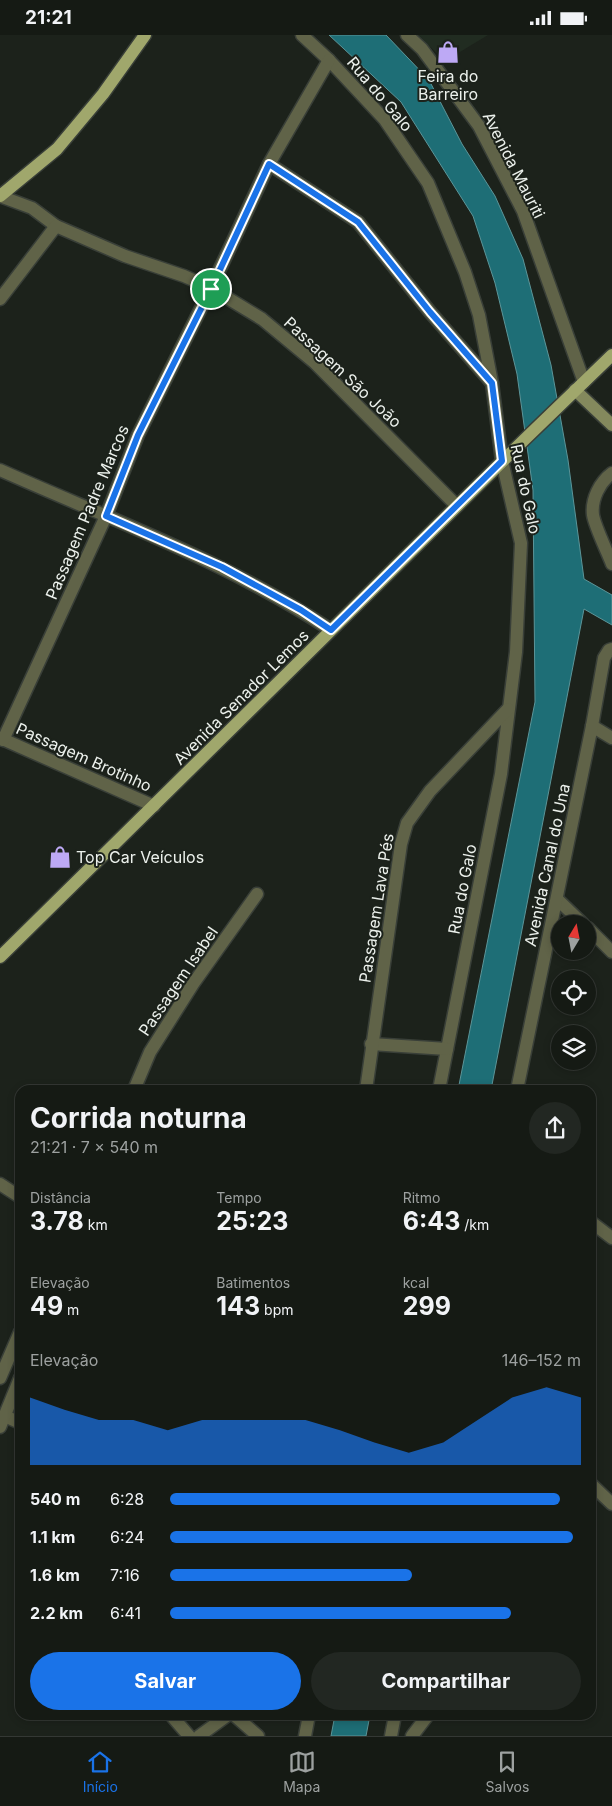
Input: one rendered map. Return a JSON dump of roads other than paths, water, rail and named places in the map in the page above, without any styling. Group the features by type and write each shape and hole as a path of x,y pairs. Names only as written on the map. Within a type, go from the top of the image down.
{"main road":[{"path":"0,196 57,149 103,94 145,35"},
{"name":"Avenida Senador Lemos","path":"0,957 502,461 612,355"},
{"path":"575,390 612,425"}],"street":[{"name":"Rua do Galo","path":"302,35 329,60 385,120 428,183 465,272 479,315 492,383 502,461 521,543 516,652 501,774 440,1085"},
{"name":"Avenida Mauriti","path":"407,35 422,49 478,126 523,211 575,390"},
{"name":"Passagem Padre Marcos","path":"2,739 106,516 138,435 211,289 269,164 329,60"},
{"path":"269,164 358,222 430,312 492,383"},
{"name":"Passagem São João","path":"0,196 32,208 56,226 125,256 184,276 211,289 262,319 314,363 457,506"},
{"path":"0,299 56,226"},
{"path":"0,470 222,567 286,601 331,630"},
{"path":"612,473 598,487 593,515 612,564"},
{"name":"Avenida Canal do Una","path":"518,1085 592,727 604,658 609,650 612,649"},
{"name":"Passagem Lava Pés","path":"367,1085 401,845 407,823 430,791 508,709"},
{"path":"592,727 612,738"},
{"name":"Passagem Brotinho","path":"2,739 154,806"},
{"name":"Passagem Isabel","path":"136,1085 150,1052 188,991 258,894"},
{"path":"557,899 574,915"},
{"path":"596,936 612,952"},
{"path":"371,1044 447,1049"},
{"path":"0,1184 15,1194"},
{"path":"596,1226 612,1238"},
{"path":"0,1378 15,1344"},
{"path":"15,1390 2,1422 15,1423"},
{"path":"596,1489 612,1503"},
{"path":"177,1720 189,1736"},
{"path":"199,1736 221,1720"},
{"path":"240,1720 258,1736"},
{"path":"305,1736 308,1720"},
{"path":"391,1736 393,1720"},
{"path":"412,1736 424,1720"}],"water":[{"path":"329,35 386,35 429,80 462,144 495,196 523,259 551,365 568,460 584,579 612,595 612,625 584,609 492,1085 459,1085 535,702 533,490 517,374 495,283 473,216 401,102"},
{"path":"334,1720 369,1720 366,1736 331,1736"}],"place":[{"name":"Feira do Barreiro","path":"448,52"},
{"name":"Top Car Veículos","path":"60,857"}]}
